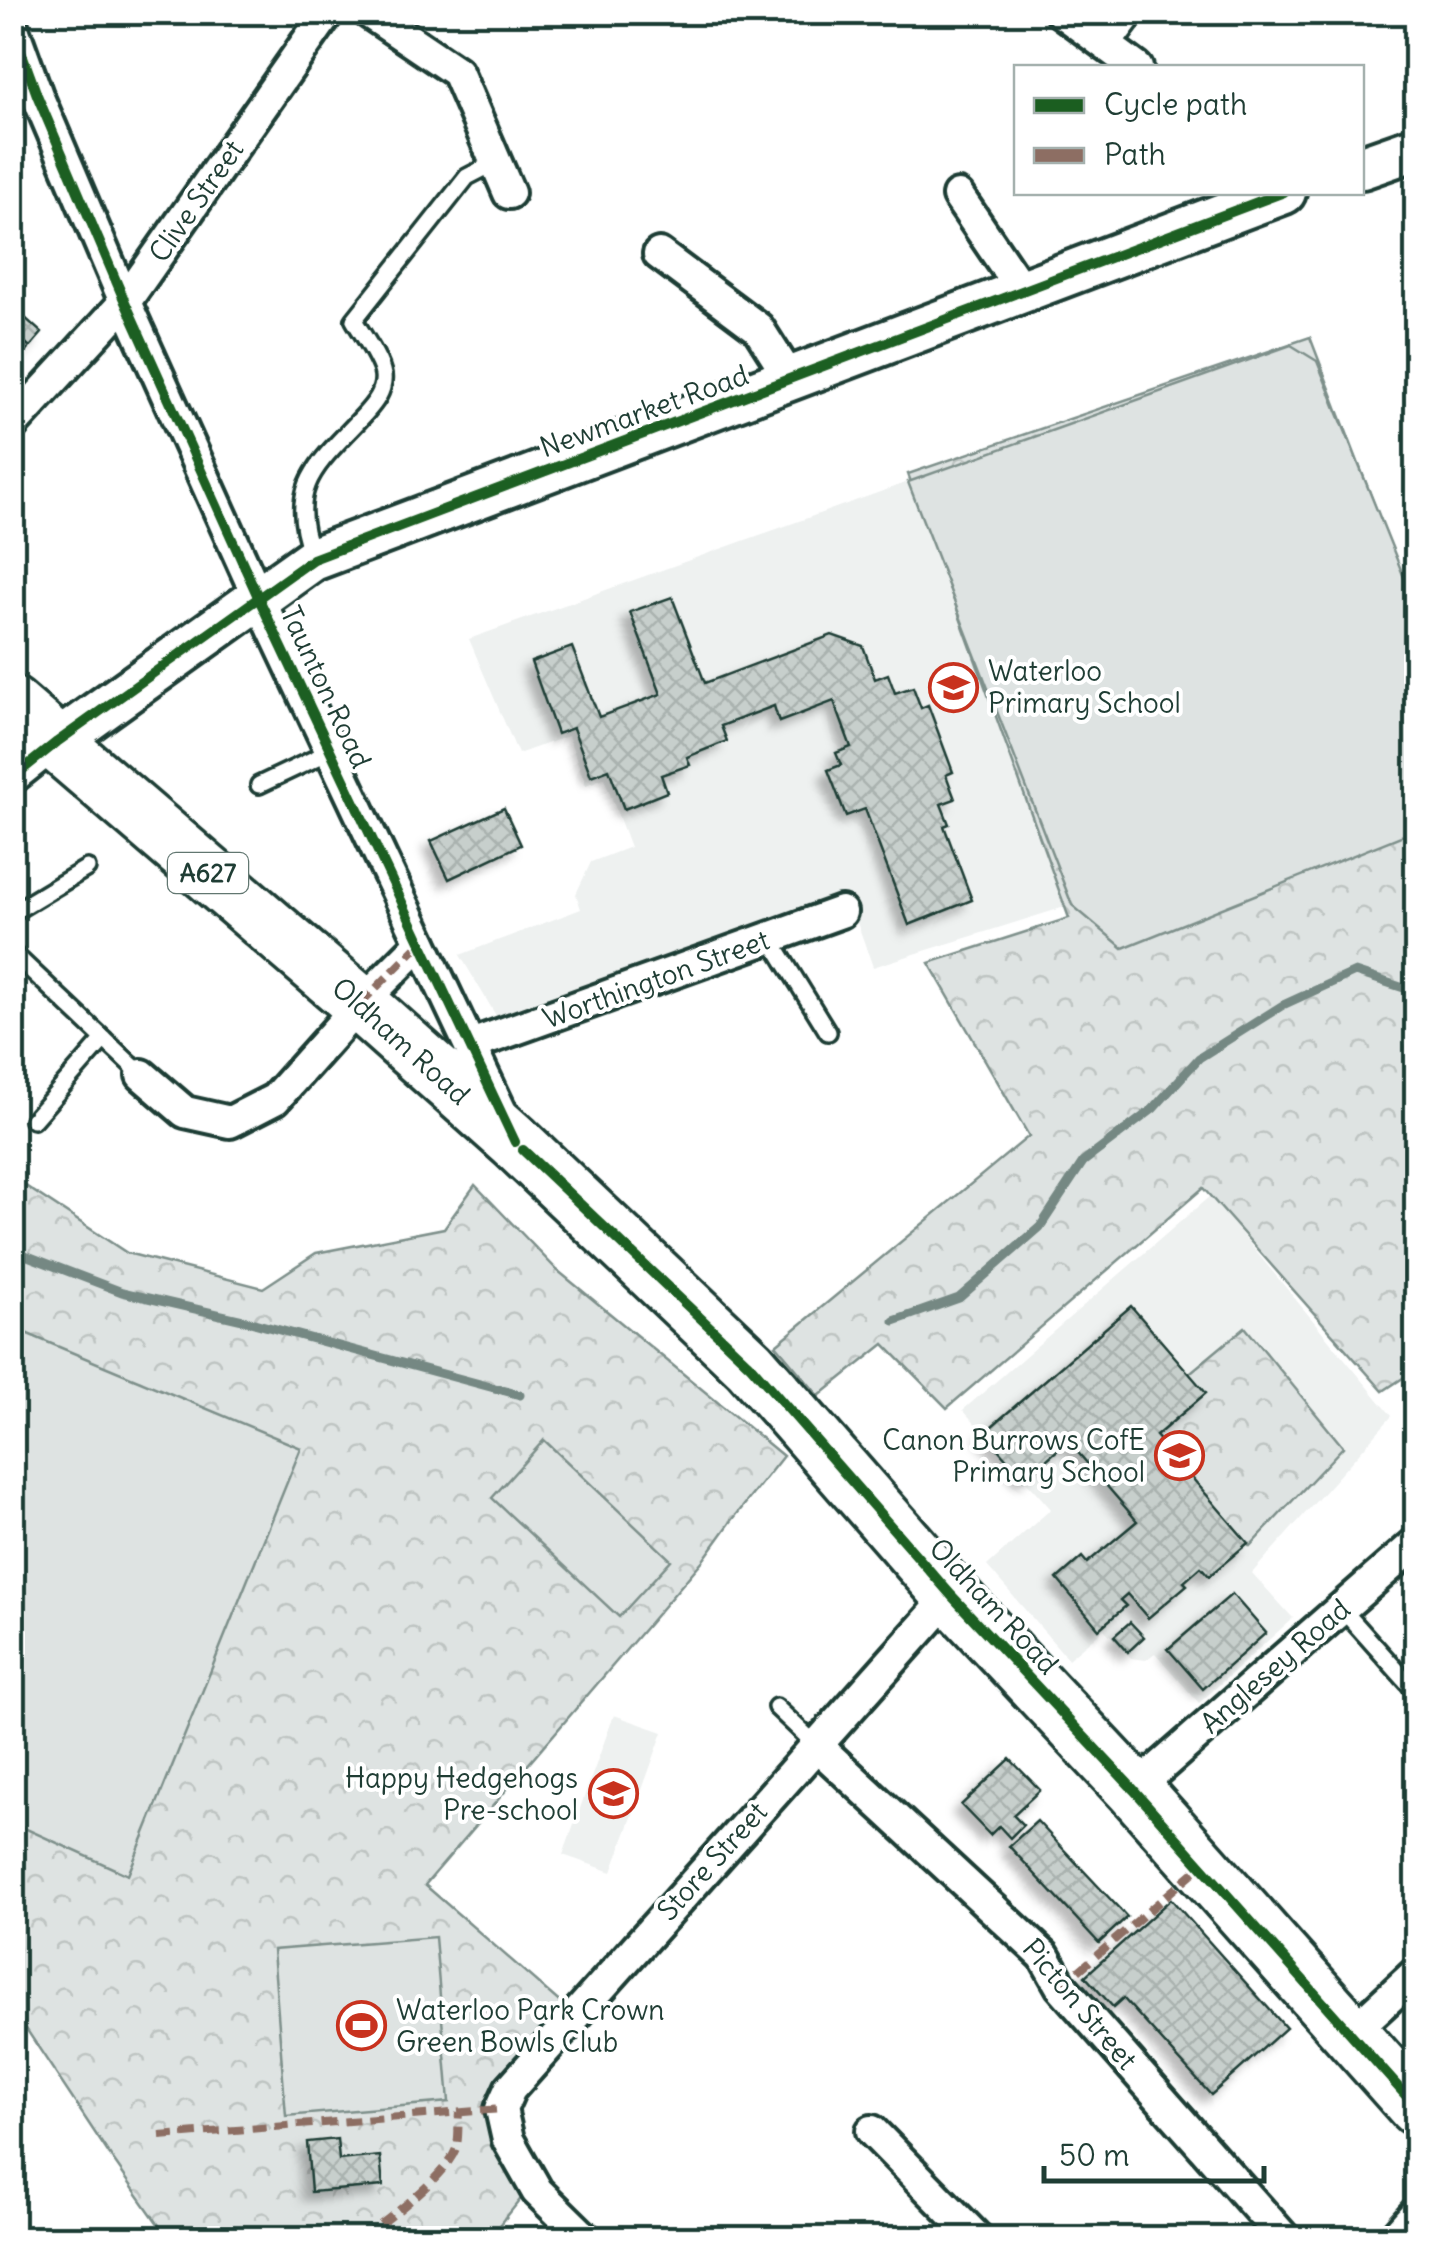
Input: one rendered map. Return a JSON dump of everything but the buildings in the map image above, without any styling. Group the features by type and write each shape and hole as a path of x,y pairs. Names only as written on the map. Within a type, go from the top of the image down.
{"highway":[{"name":"Oldham Road","path":"12,705 360,1004 514,1142 750,1365 951,1595 1134,1790 1416,2108"}],"street":[{"name":"Clive Street","path":"12,425 125,302 328,12"},
{"path":"368,12 457,72 509,193"},
{"path":"1061,12 1133,65"},
{"path":"1105,44 1129,12"},
{"name":"Taunton Road","path":"12,26 25,101 125,302 514,1142"},
{"path":"1364,165 1416,148"},
{"name":"Newmarket Road","path":"57,742 314,559 1022,292 1265,195"},
{"path":"958,196 1022,292"},
{"path":"659,254 758,328 791,380"},
{"path":"12,778 57,742"},
{"name":"Worthington Street","path":"471,1045 841,912"},
{"path":"142,1076 185,1112 230,1122 275,1099 421,943"},
{"name":"Anglesey Road","path":"1134,1790 1416,1543"},
{"name":"Store Street","path":"585,2238 537,2191 508,2140 501,2109 510,2089 951,1595"},
{"name":"Picton Street","path":"815,1744 1044,1956 1061,1986 1284,2238"},
{"path":"1351,2033 1416,1973"},
{"path":"872,2131 977,2238"},
{"path":"1394,2238 1416,2213"}],"lane":[{"path":"314,559 302,530 302,496 308,479 373,405 382,389 383,372 354,320 467,177 496,162"},
{"path":"260,785 331,751"},
{"path":"12,913 88,868"},
{"path":"770,938 828,1032"},
{"path":"12,952 142,1076"},
{"path":"33,1120 104,1039"},
{"path":"1342,1608 1416,1692"},
{"path":"776,1707 815,1744"}],"shaded area":[{"name":"Waterloo Primary School","path":"1291,345 1416,607 1071,905 873,967 849,900 501,1024 460,955 581,909 576,894 591,862 630,847 604,778 586,785 568,736 518,754 469,639"},
{"name":"Canon Burrows CofE Primary School","path":"1210,1196 1392,1416 1252,1573 1293,1618 1199,1703 1155,1653 1146,1660 1131,1658 1104,1629 1068,1659 987,1566 1051,1509 963,1410"},
{"name":"Happy Hedgehogs Pre-school","path":"614,1715 663,1732 612,1872 563,1855"}],"green space":[{"path":"1310,337 1416,613 1416,1349 1406,1376 1383,1391 1203,1188 947,1408 884,1344 819,1396 776,1345 1029,1136 929,963 1069,918 908,474"},
{"path":"1291,345 1317,361 1416,607 1416,830 1123,948 1072,905 908,482"},
{"path":"12,1173 18,1181 127,1253 263,1288 316,1253 444,1228 475,1185 557,1270 783,1456 704,1559 425,1885 564,2006 501,2083 523,2196 490,2238 168,2238 13,2009"},
{"path":"1245,1327 1343,1447 1250,1546 1156,1436 1203,1390 1186,1376"},
{"path":"16,1329 301,1448 128,1875 13,1823 12,1337"},
{"path":"544,1440 671,1560 619,1617 492,1498"},
{"name":"Waterloo Park Crown Green Bowls Club","path":"435,1937 449,2102 286,2116 273,1950"}],"waterway":[{"path":"894,1321 959,1298 1040,1227 1083,1162 1153,1109 1199,1058 1283,1005 1355,972 1416,992"},
{"path":"12,1250 122,1292 243,1320 520,1395"}],"marked path":[{"path":"360,1004 421,943"},
{"path":"1061,1986 1202,1865"},
{"path":"160,2136 501,2109"},
{"path":"362,2238 416,2196 443,2169 457,2145 459,2113"}],"cycle path":[{"path":"12,26 37,95 125,302 259,599 515,1142"},
{"path":"12,778 313,559 1276,195"},
{"path":"523,1150 750,1365 951,1595 1134,1790 1416,2107"}],"place":[{"name":"Waterloo Primary School","path":"953,687"},
{"name":"Canon Burrows CofE Primary School","path":"1180,1456"},
{"name":"Happy Hedgehogs Pre-school","path":"613,1794"},
{"name":"Waterloo Park Crown Green Bowls Club","path":"361,2026"}]}
